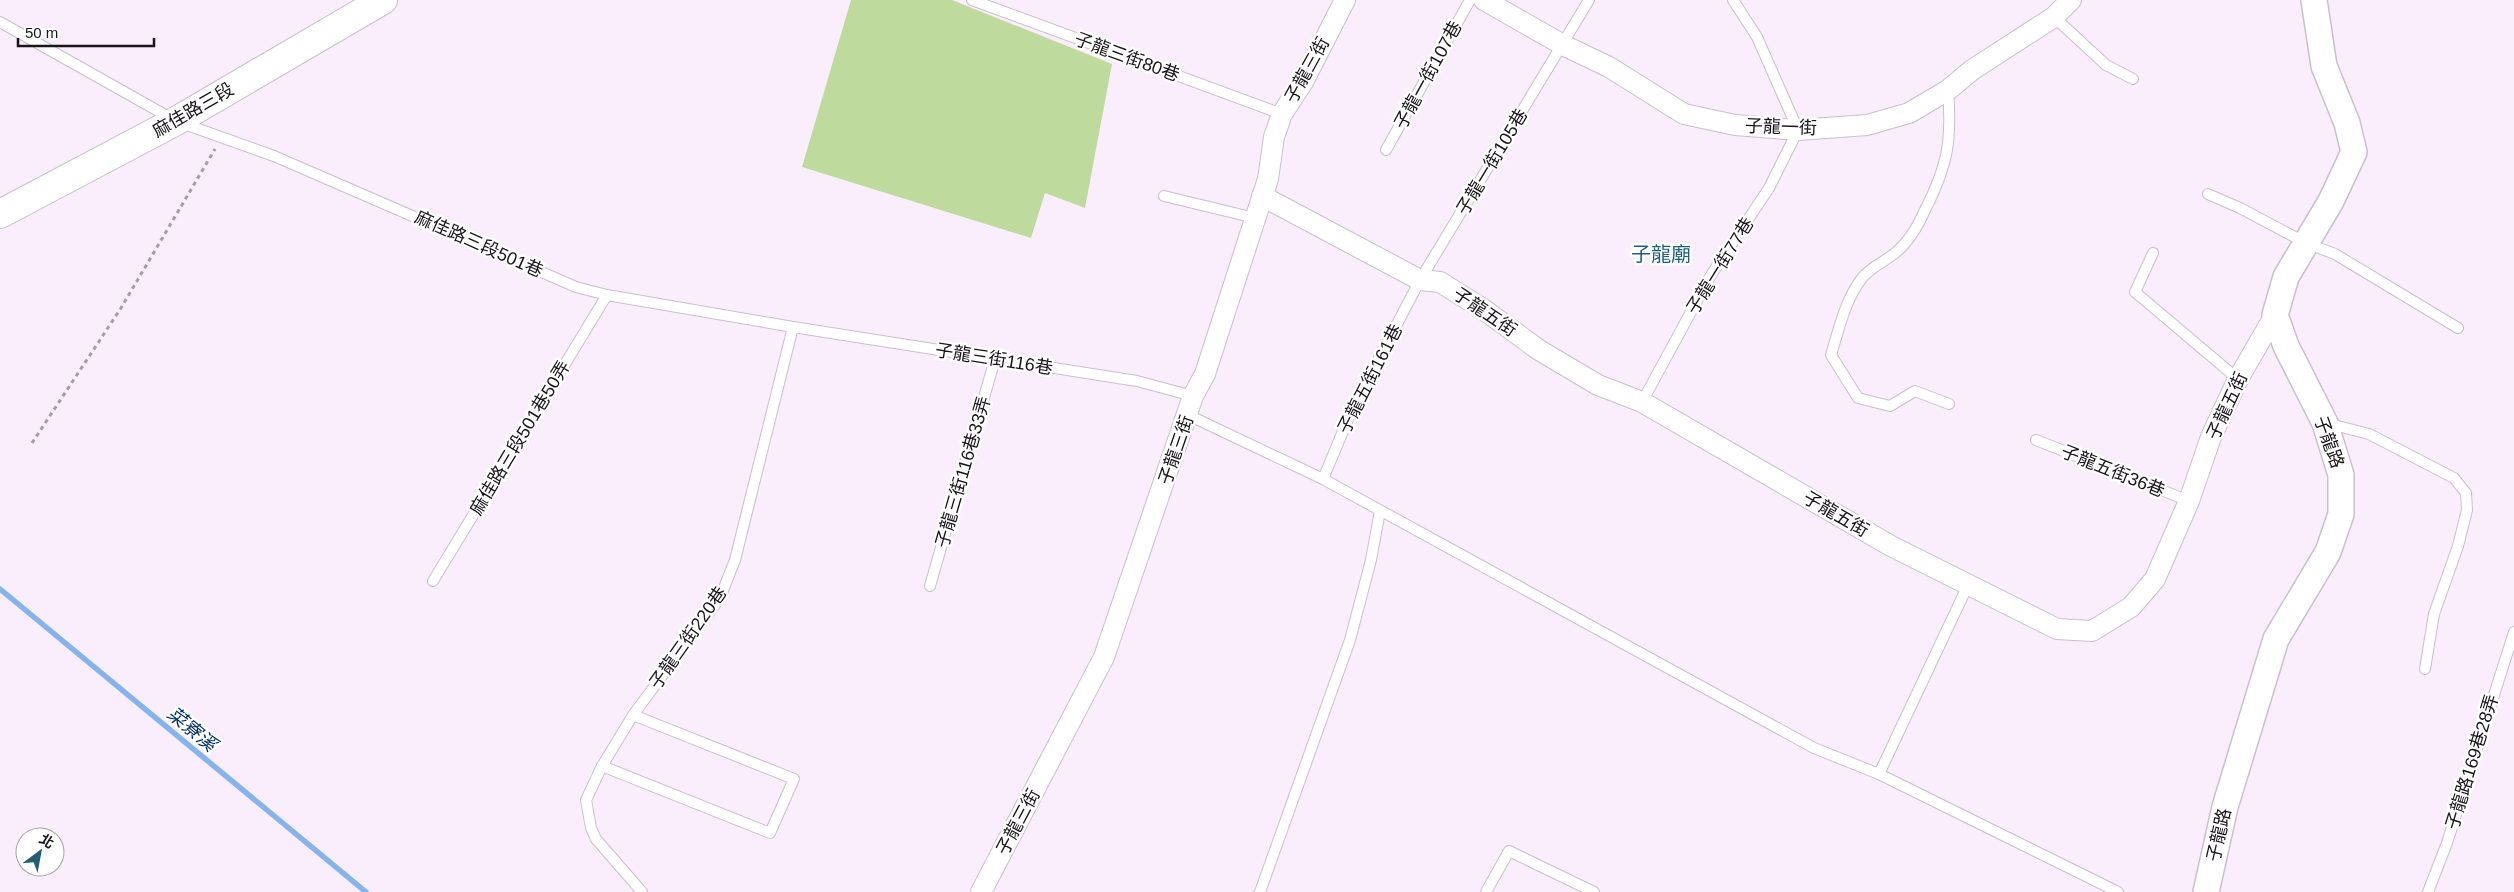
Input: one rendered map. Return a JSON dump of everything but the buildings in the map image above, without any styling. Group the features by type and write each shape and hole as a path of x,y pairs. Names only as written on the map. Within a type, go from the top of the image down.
{"main road":[{"name":"麻佳路三段","path":"0,214 176,121 383,0"}],"street":[{"name":"子龍三街","path":"981,892 1104,658 1193,396 1205,374 1268,179 1274,137 1282,114 1303,82 1345,0"},
{"name":"子龍一街","path":"1484,0 1564,45 1609,67 1684,114 1735,125 1798,130 1868,125 1909,113 1948,90 1972,70 2054,17 2071,0"},
{"path":"2275,315 2286,277 2330,201 2354,152 2347,123 2324,66 2314,0"},
{"name":"子龍五街","path":"1262,196 1420,280 1440,282 1483,309 1539,350 1598,385 1642,402 1891,546 2057,629 2092,631 2131,607 2155,579 2189,501 2212,437 2238,380 2275,315"},
{"name":"子龍路","path":"2206,892 2225,806 2276,639 2328,552 2340,514 2341,475 2325,423 2286,346 2275,315"}],"lane":[{"name":"子龍三街80巷","path":"972,0 1282,114"},
{"name":"子龍一街107巷","path":"1386,150 1470,0"},
{"name":"子龍一街105巷","path":"1420,280 1564,45 1589,0"},
{"path":"1733,0 1757,37 1798,130"},
{"path":"2054,17 2106,65 2132,79"},
{"name":"麻佳路三段501巷","path":"0,22 176,121 283,160 576,287 607,295 793,327"},
{"path":"1948,90 1950,123 1947,157 1941,180 1915,231 1895,253 1873,266 1861,280 1848,301 1830,355 1858,398 1890,406 1915,391 1949,404"},
{"name":"子龍一街77巷","path":"1642,402 1711,275 1769,188 1798,130"},
{"path":"2208,194 2240,208 2306,243 2335,254 2458,328"},
{"path":"1164,196 1255,218"},
{"path":"2153,253 2135,292 2238,380"},
{"name":"子龍五街161巷","path":"1323,479 1351,412 1420,280"},
{"name":"麻佳路三段501巷50弄","path":"434,582 607,295"},
{"name":"子龍三街116巷","path":"793,327 1137,381 1193,396"},
{"name":"子龍三街220巷","path":"642,892 602,850 590,828 586,800 602,766 633,715 713,609 732,574 793,327"},
{"name":"子龍三街116巷33弄","path":"930,586 996,359"},
{"path":"1188,415 1323,479 1814,748 1880,774 2118,892"},
{"path":"2325,423 2369,434 2454,478 2466,493 2467,510 2458,546 2434,614 2424,669"},
{"name":"子龍五街36巷","path":"2036,440 2189,501"},
{"path":"1260,892 1350,640 1371,560 1380,511"},
{"path":"1880,774 1968,585"},
{"name":"子龍路169巷28弄","path":"2428,892 2447,843 2514,632"},
{"path":"602,766 770,833 794,779 633,715"},
{"path":"1486,892 1509,851 1594,892"}],"path":[{"path":"32,443 121,308 221,138"}],"green space":[{"path":"851,0 952,0 1112,64 1085,208 1045,193 1031,238 802,167"}],"waterway":[{"name":"菜寮溪","path":"0,589 366,892"}],"district":[{"name":"子龍廟","path":"1661,254"}]}
